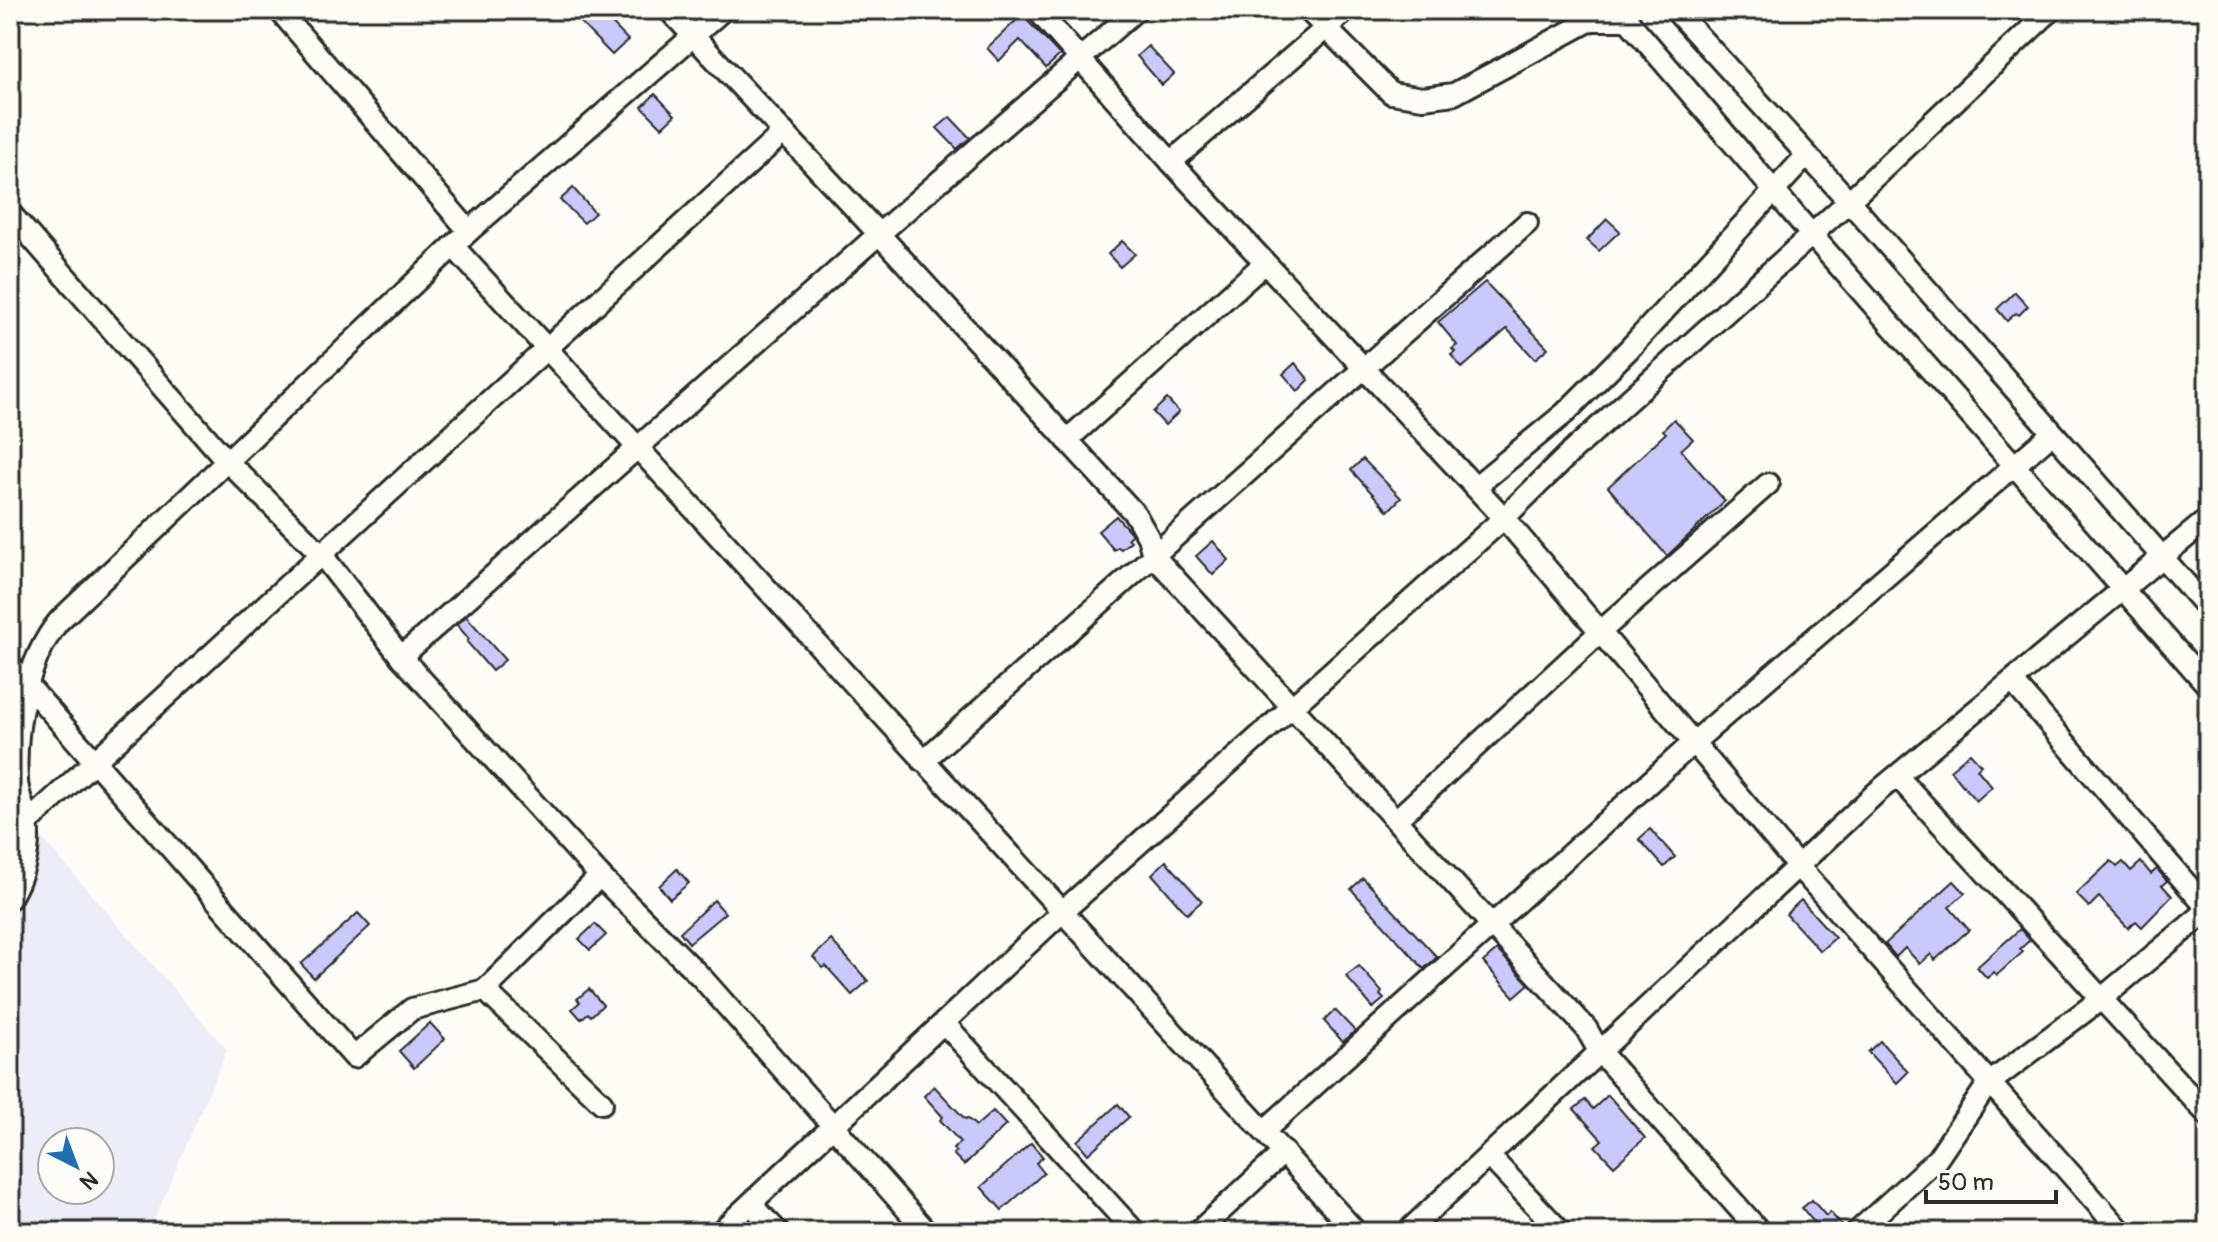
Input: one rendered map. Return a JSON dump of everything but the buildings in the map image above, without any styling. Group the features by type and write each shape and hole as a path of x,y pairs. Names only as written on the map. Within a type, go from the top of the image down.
{"street":[{"path":"279,10 469,231"},
{"path":"10,898 28,856 27,823 17,781 19,731 28,685 46,637 226,460 469,231 723,10"},
{"path":"1037,10 1171,162 1504,518 1797,865 2122,1232"},
{"path":"401,657 1136,10"},
{"path":"1308,10 1391,93 1423,98 1454,94 1591,20 1624,15 1811,234 2208,686"},
{"path":"1171,162 1347,10"},
{"path":"1675,10 1849,201 2208,609"},
{"path":"720,1232 1062,912 1504,518 1570,453 1849,201 2051,10"},
{"path":"673,12 1135,514 1148,537 1153,555 1493,924 1586,1028 1599,1051 1760,1232"},
{"path":"27,823 784,132"},
{"path":"1475,487 1565,413 1619,360 1807,155"},
{"path":"10,213 226,460 322,555 401,657 600,876 702,978 927,1232"},
{"path":"923,761 1527,223"},
{"path":"453,246 1356,1232"},
{"path":"1067,440 1265,263"},
{"path":"1264,1131 1693,743 2051,434"},
{"path":"1397,819 1600,632 1768,484"},
{"path":"1407,1232 1876,793 2208,519"},
{"path":"10,665 354,1057 412,1009 485,990 600,876"},
{"path":"1857,1232 1937,1159 1988,1084 2101,999 2208,909 2013,682"},
{"path":"1898,777 2208,1115"},
{"path":"485,990 602,1103"},
{"path":"944,1023 1135,1232"},
{"path":"1198,1232 1284,1152"},
{"path":"1489,1156 1561,1232"},
{"path":"751,1204 778,1232"}],"shaded area":[{"path":"10,801 227,1050 149,1232 10,1232"}]}
